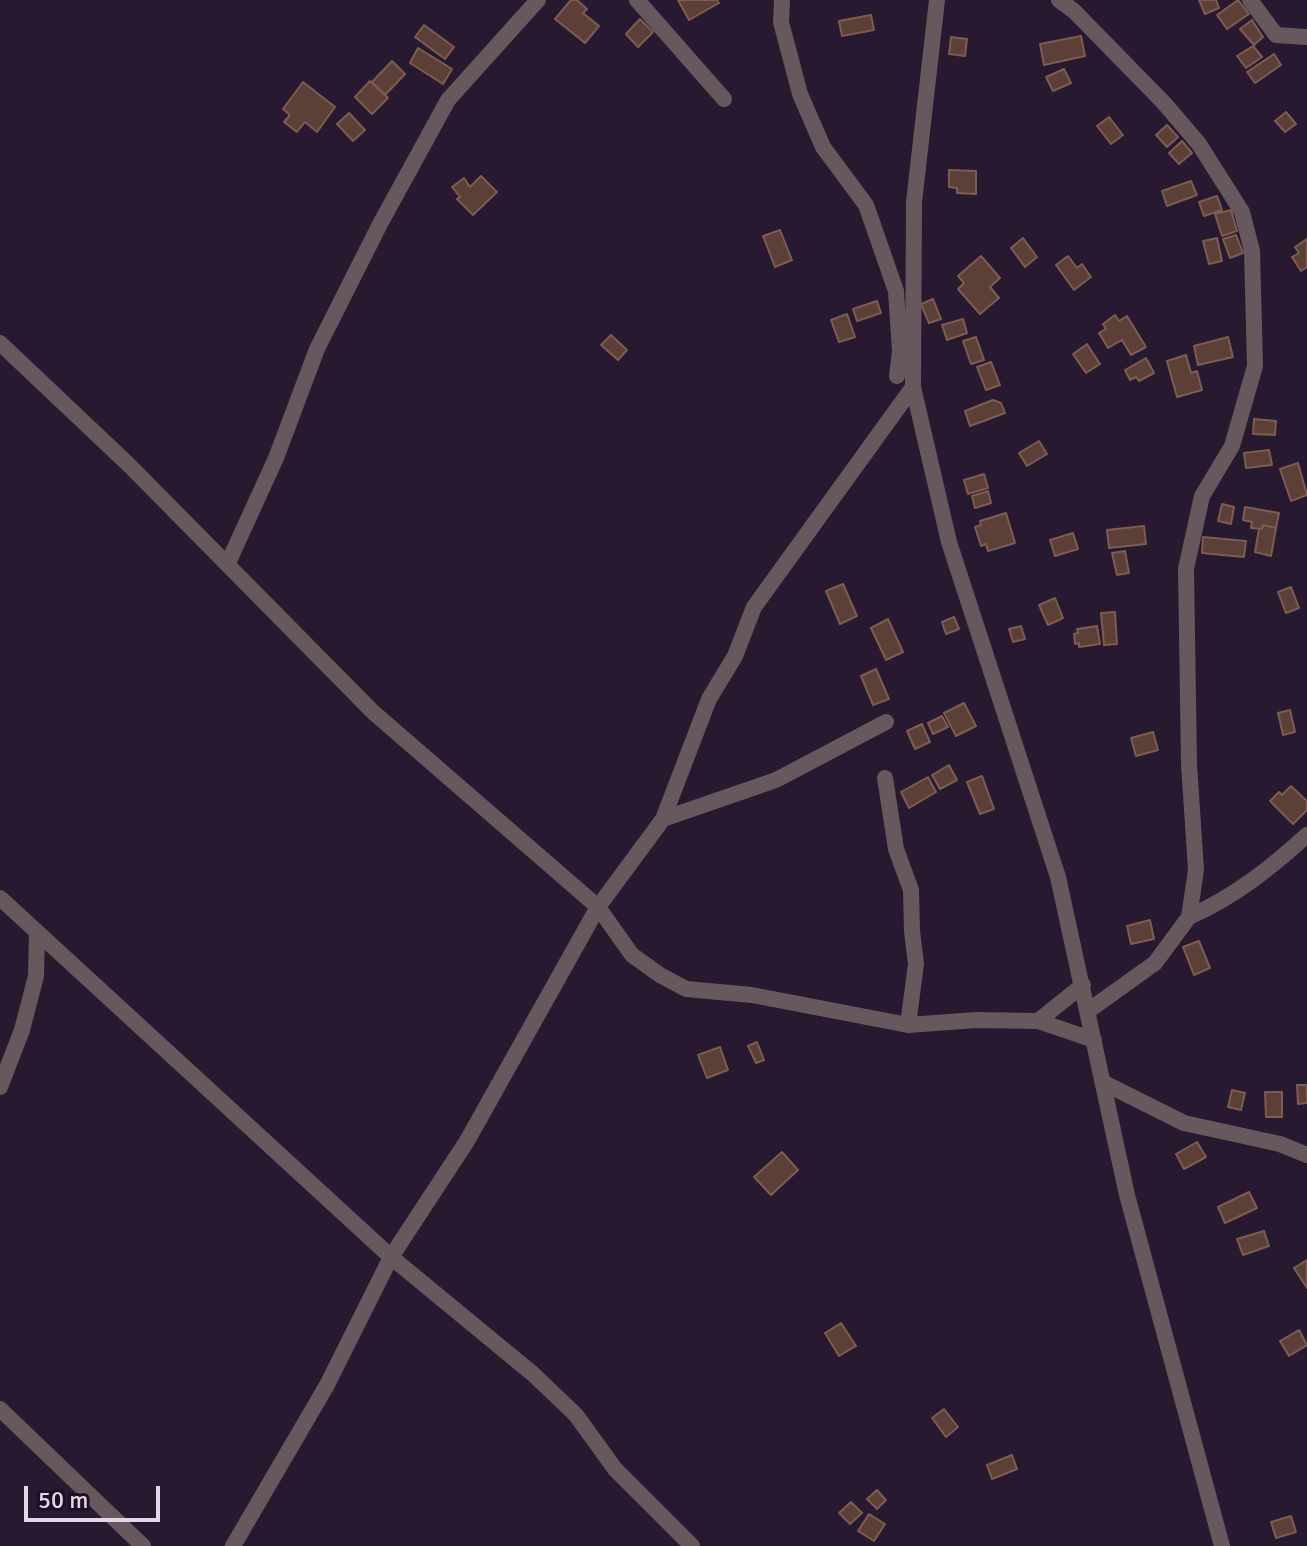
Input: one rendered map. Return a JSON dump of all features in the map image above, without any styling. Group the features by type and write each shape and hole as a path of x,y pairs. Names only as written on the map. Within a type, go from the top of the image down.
{"street":[{"path":"228,563 276,458 317,349 440,114 448,100 538,0"},
{"path":"637,0 724,99"},
{"path":"782,0 781,22 800,94 823,147 866,205 896,291 900,351 897,376"},
{"path":"937,0 914,202 913,387 949,542 1058,877 1127,1195 1222,1546"},
{"path":"1059,0 1074,11 1164,103 1199,144 1242,212 1252,251 1255,366 1232,446 1202,496 1186,569 1189,764 1196,870 1189,917 1155,963 1088,1011"},
{"path":"1250,0 1276,35 1307,37"},
{"path":"0,343 228,563 373,712 598,907 632,955 686,989 752,995 908,1025 977,1020 1038,1021 1094,1040"},
{"path":"233,1546 327,1385 391,1257 467,1141 598,907 663,819 709,699 735,656 754,607 913,387"},
{"path":"663,819 776,780 886,722"},
{"path":"885,778 896,849 911,890 916,964 908,1025"},
{"path":"1189,917 1217,904 1268,870 1307,835"},
{"path":"0,898 391,1257 533,1374 576,1415 615,1469 692,1546"},
{"path":"0,1087 22,1030 36,976 37,932"},
{"path":"1038,1021 1083,985"},
{"path":"1104,1083 1184,1123 1280,1144 1307,1155"},
{"path":"0,1409 143,1546"}],"building":[{"path":"571,0 577,0 587,9 583,13 599,26 585,43 555,19"},
{"path":"678,0 717,0 719,3 689,20"},
{"path":"1199,0 1216,0 1219,8 1205,14"},
{"path":"1238,0 1249,14 1227,29 1217,15"},
{"path":"871,15 874,30 842,36 839,21"},
{"path":"640,19 653,32 638,47 626,34"},
{"path":"1252,20 1263,37 1254,45 1240,29"},
{"path":"424,25 454,47 445,59 415,37"},
{"path":"1081,36 1085,56 1044,65 1040,44"},
{"path":"951,37 967,39 965,56 949,54"},
{"path":"1253,46 1262,57 1246,68 1237,56"},
{"path":"418,48 452,69 443,84 410,63"},
{"path":"1274,54 1281,65 1255,83 1247,72"},
{"path":"392,61 405,74 385,95 372,82"},
{"path":"1064,69 1071,83 1053,91 1046,77"},
{"path":"370,81 388,98 372,114 355,97"},
{"path":"303,82 335,107 317,132 305,122 297,132 284,122 290,115 283,109"},
{"path":"1286,112 1296,124 1285,132 1275,121"},
{"path":"349,113 365,130 353,141 337,124"},
{"path":"1109,117 1123,135 1111,144 1097,126"},
{"path":"1167,125 1178,137 1167,147 1156,135"},
{"path":"1182,141 1192,153 1179,164 1169,153"},
{"path":"949,170 976,171 976,194 957,193 957,188 949,187"},
{"path":"481,176 497,192 473,215 457,199 460,197 452,187 464,178 470,187"},
{"path":"1191,181 1197,195 1167,206 1162,191"},
{"path":"1217,196 1222,210 1204,216 1199,202"},
{"path":"1231,210 1237,231 1222,236 1215,214"},
{"path":"780,230 792,260 775,267 763,236"},
{"path":"1236,235 1243,253 1230,258 1223,239"},
{"path":"1023,238 1037,257 1025,267 1011,248"},
{"path":"1217,238 1222,261 1209,264 1203,241"},
{"path":"1307,239 1307,267 1301,271 1292,257 1299,253 1295,247"},
{"path":"981,256 1000,278 990,287 999,298 980,314 958,289 964,283 958,276"},
{"path":"1068,256 1077,268 1082,264 1091,277 1074,290 1056,265"},
{"path":"933,299 941,319 929,323 921,304"},
{"path":"877,301 881,313 857,321 853,309"},
{"path":"847,314 855,337 839,342 831,320"},
{"path":"1115,315 1119,321 1127,316 1146,347 1131,355 1122,340 1108,348 1099,333 1106,329 1103,324"},
{"path":"963,319 967,333 947,340 942,325"},
{"path":"611,335 627,350 618,360 601,345"},
{"path":"976,337 984,360 971,364 963,341"},
{"path":"1228,337 1233,357 1198,365 1194,346"},
{"path":"1087,344 1100,364 1086,373 1073,354"},
{"path":"1186,355 1191,373 1197,371 1202,390 1177,397 1167,361"},
{"path":"1146,358 1154,373 1139,381 1136,377 1130,380 1125,370"},
{"path":"991,362 1000,385 986,390 977,367"},
{"path":"993,400 1001,403 1005,413 970,426 965,411"},
{"path":"1254,419 1276,421 1275,435 1253,434"},
{"path":"1039,441 1047,454 1027,466 1019,453"},
{"path":"1269,450 1272,465 1246,468 1244,453"},
{"path":"1298,463 1307,495 1291,501 1280,469"},
{"path":"984,474 988,488 968,494 964,480"},
{"path":"988,491 991,503 975,508 972,496"},
{"path":"1222,504 1234,507 1231,524 1218,521"},
{"path":"1245,507 1279,513 1276,528 1263,525 1262,529 1251,528 1252,522 1243,520"},
{"path":"1006,513 1015,543 988,551 986,544 981,546 975,527 981,525 980,521"},
{"path":"1263,525 1276,528 1271,556 1255,552 1259,529"},
{"path":"1144,526 1146,544 1109,548 1107,530"},
{"path":"1073,533 1078,549 1055,556 1050,540"},
{"path":"1203,537 1246,541 1244,557 1202,553"},
{"path":"1125,551 1129,573 1117,575 1112,553"},
{"path":"843,584 857,616 840,624 826,591"},
{"path":"1291,587 1299,608 1286,613 1278,592"},
{"path":"1055,598 1063,618 1048,625 1039,605"},
{"path":"1115,612 1117,644 1104,645 1101,613"},
{"path":"954,617 959,629 946,634 942,622"},
{"path":"888,619 903,652 886,660 871,628"},
{"path":"1021,626 1025,639 1013,642 1009,629"},
{"path":"1097,626 1100,644 1079,647 1079,643 1075,644 1077,629"},
{"path":"876,669 889,699 873,705 861,676"},
{"path":"964,703 976,726 956,736 944,713"},
{"path":"1290,710 1295,732 1283,735 1278,713"},
{"path":"942,716 948,727 933,734 928,723"},
{"path":"922,724 930,742 915,749 907,731"},
{"path":"1153,732 1158,750 1136,756 1131,738"},
{"path":"949,765 957,780 940,789 932,775"},
{"path":"982,776 994,809 980,814 967,782"},
{"path":"928,777 936,792 909,808 901,792"},
{"path":"1291,786 1307,801 1307,810 1293,824 1270,801"},
{"path":"1150,920 1154,939 1131,944 1127,926"},
{"path":"1199,941 1210,968 1194,975 1183,947"},
{"path":"757,1042 764,1060 756,1063 748,1046"},
{"path":"720,1047 728,1070 707,1078 698,1055"},
{"path":"1297,1085 1307,1085 1307,1103 1298,1104"},
{"path":"1232,1090 1245,1093 1241,1110 1228,1107"},
{"path":"1265,1092 1282,1092 1282,1117 1266,1117"},
{"path":"1197,1142 1206,1157 1184,1169 1176,1154"},
{"path":"782,1152 798,1170 771,1195 754,1177"},
{"path":"1249,1192 1257,1208 1225,1223 1218,1207"},
{"path":"1264,1231 1269,1246 1243,1255 1237,1239"},
{"path":"1307,1260 1307,1288 1294,1268"},
{"path":"841,1323 856,1346 839,1356 825,1333"},
{"path":"1299,1330 1307,1345 1289,1356 1280,1341"},
{"path":"944,1409 958,1427 946,1437 932,1418"},
{"path":"1012,1455 1017,1469 992,1479 987,1465"},
{"path":"877,1490 886,1500 877,1509 867,1499"},
{"path":"851,1502 862,1513 850,1524 839,1513"},
{"path":"869,1514 885,1524 874,1541 858,1531"},
{"path":"1291,1516 1296,1532 1276,1538 1271,1522"}]}
